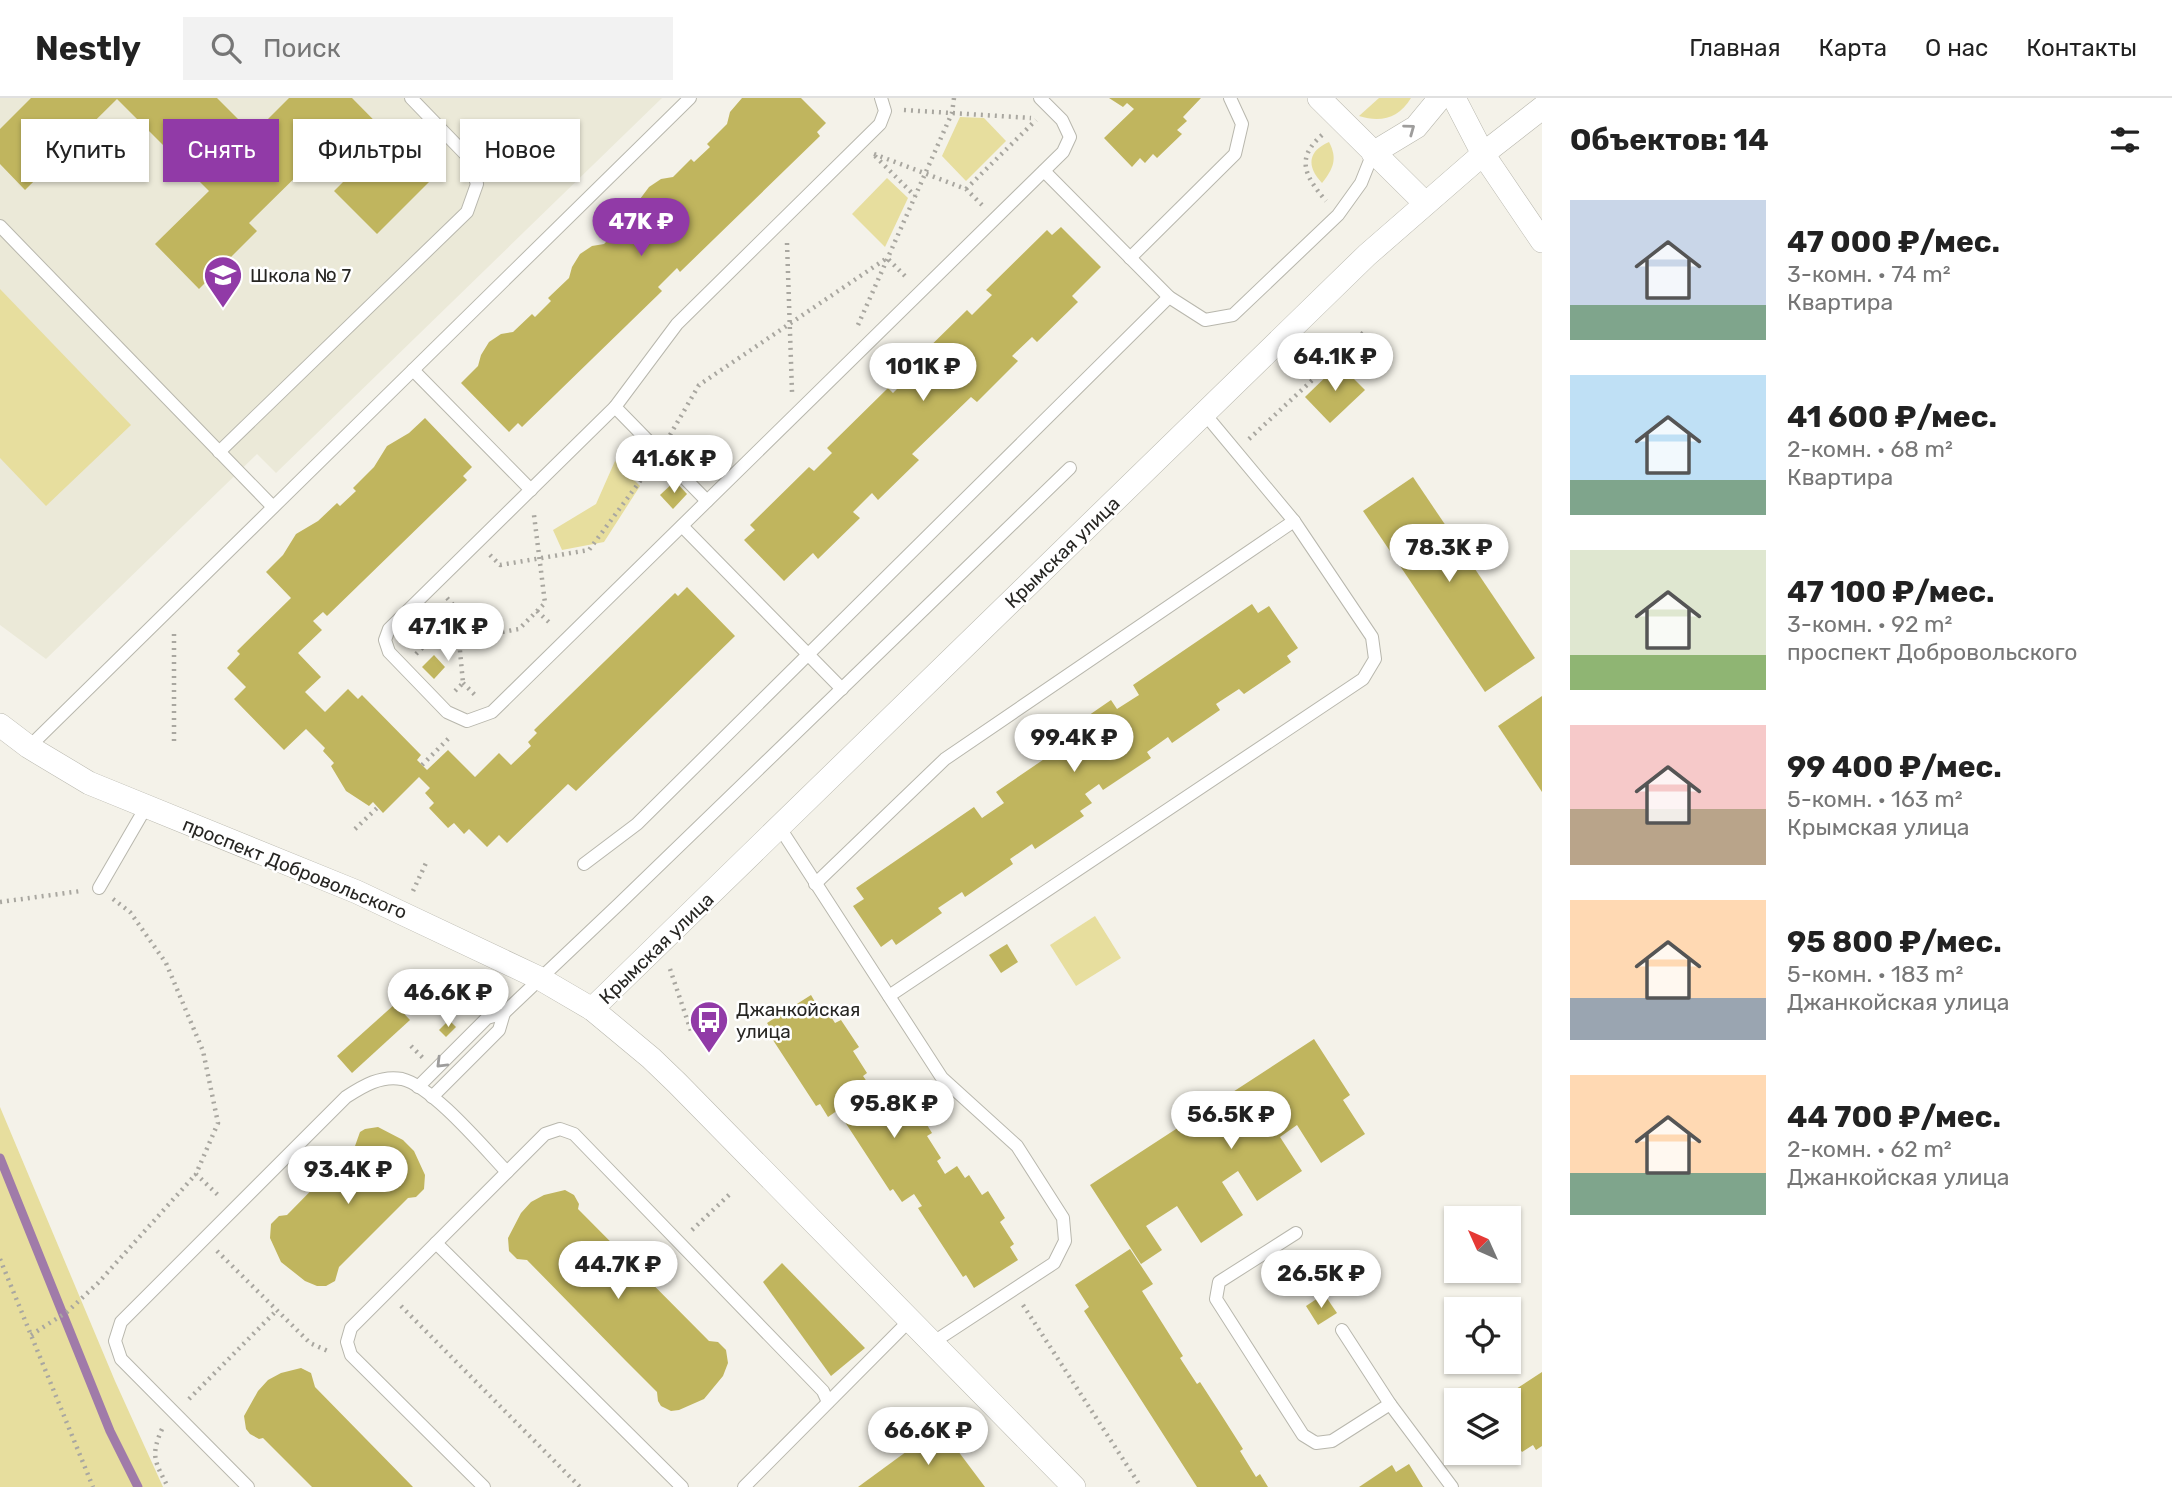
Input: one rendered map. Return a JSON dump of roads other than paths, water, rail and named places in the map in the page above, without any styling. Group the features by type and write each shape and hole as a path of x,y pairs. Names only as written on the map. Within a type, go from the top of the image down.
{"street":[{"path":"1319,98 1424,204"},
{"path":"1373,153 1416,127 1440,98"},
{"path":"1454,98 1483,153 1542,241"},
{"name":"Крымская улица","path":"592,1009 1367,255 1483,153 1542,108"},
{"name":"проспект Добровольского","path":"0,726 89,783 357,892 539,978 592,1009"},
{"path":"592,1009 677,1083 1074,1487"}],"lane":[{"path":"219,452 467,212 477,184 468,157 411,98"},
{"path":"29,747 690,98"},
{"path":"881,98 886,111 880,124 677,324 615,407 389,629 385,640 388,652 447,712 467,721 492,712 1063,152 1070,137 1062,120 1044,102"},
{"path":"1130,258 1235,154 1242,124 1230,98"},
{"path":"1044,171 1169,298 1205,320 1233,315 1338,215 1361,183 1373,153"},
{"path":"0,226 273,508"},
{"path":"584,864 637,824 1169,298"},
{"path":"413,370 531,490"},
{"path":"615,407 707,501"},
{"path":"889,996 1363,679 1375,659 1372,637 1294,521 1204,413"},
{"path":"432,1097 499,1030 504,1013 539,978 1070,468"},
{"path":"815,884 945,759 1294,521"},
{"path":"682,526 842,688"},
{"path":"99,888 146,807"},
{"path":"780,828 942,1078 1017,1146 1063,1218 1065,1241 1054,1263 932,1343"},
{"path":"418,1087 487,1018 504,1013"},
{"path":"248,1487 121,1359 115,1341 121,1322 346,1097 371,1081 401,1079 418,1087 432,1097 507,1172"},
{"path":"484,1487 351,1355 346,1342 351,1328 545,1134 560,1129 574,1134 823,1391 828,1402"},
{"path":"1296,1233 1219,1282 1216,1299 1303,1434 1317,1443 1332,1441 1390,1404"},
{"path":"436,1243 682,1487"},
{"path":"744,1487 910,1320"},
{"path":"1342,1330 1390,1404 1452,1487"}],"waterway":[{"path":"0,1158 110,1431 138,1487"}],"place":[{"name":"Школа № 7","path":"223,309"},
{"name":"Джанкойская улица","path":"709,1054"}]}
